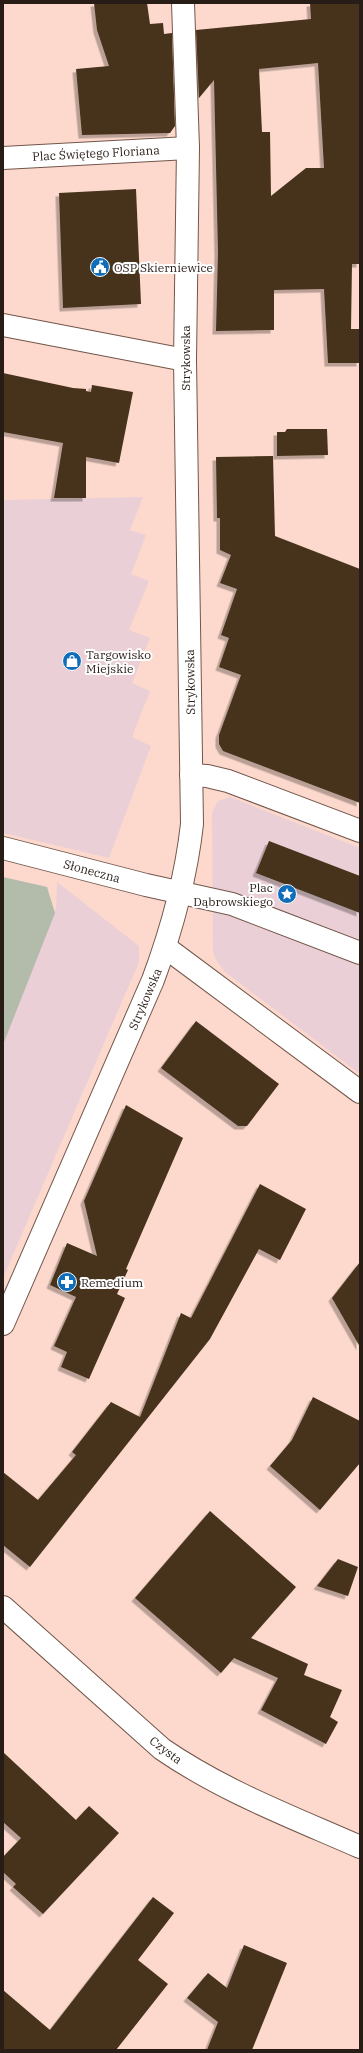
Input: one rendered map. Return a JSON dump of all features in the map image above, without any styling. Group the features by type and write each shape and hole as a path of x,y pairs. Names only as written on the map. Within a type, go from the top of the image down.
{"street":[{"name":"Strykowska","path":"3,1324 153,980 166,947 181,892 188,857 192,824 185,360 188,148 183,3"},
{"name":"Plac Świętego Floriana","path":"3,158 188,148"},
{"path":"3,325 185,360"},
{"path":"191,775 207,776 228,781 360,831"},
{"name":"Słoneczna","path":"3,848 146,885 232,904 360,953"},
{"path":"166,947 360,1092"},
{"name":"Czysta","path":"3,1607 162,1749 190,1768 231,1791 360,1847"}],"shaded area":[{"name":"Targowisko Miejskie","path":"143,497 130,530 146,535 131,574 149,581 129,630 150,638 132,683 150,691 132,737 151,746 109,858 3,833 3,500"},
{"name":"Plac Dąbrowskiego","path":"230,797 360,848 360,1074 225,972 216,960 213,952 212,813 218,801"},
{"path":"57,882 139,946 139,962 3,1278 3,1045 56,908"}],"green space":[{"path":"3,877 47,887 55,913 3,1045"}],"building":[{"path":"94,3 147,3 150,24 163,23 164,34 172,33 175,126 170,133 82,135 76,69 109,66 97,30"},
{"path":"310,3 360,3 360,264 352,264 351,329 360,329 360,363 328,363 324,289 274,290 274,330 216,331 218,252 214,80 199,98 196,30 311,19","holes":["318,63 324,168 306,168 271,196 270,132 262,132 259,69"]},
{"name":"OSP Skierniewice","path":"136,189 141,304 63,308 59,193"},
{"path":"3,373 73,388 86,389 86,391 91,392 92,385 133,392 119,463 86,457 86,498 54,498 63,443 3,432"},
{"path":"287,429 327,429 328,455 277,456 277,432 285,432"},
{"path":"273,456 275,536 360,569 360,803 223,751 219,744 219,735 241,675 219,667 229,638 221,635 237,589 220,583 231,555 220,550 220,518 217,518 216,457"},
{"path":"269,841 360,876 360,913 256,873"},
{"path":"196,1021 279,1084 247,1126 238,1126 161,1068"},
{"path":"126,1105 183,1138 126,1269 128,1270 117,1294 125,1298 89,1379 61,1367 67,1352 54,1346 76,1297 50,1285 67,1243 97,1256 84,1201"},
{"path":"260,1184 306,1209 280,1260 259,1249 210,1339 30,1567 3,1545 3,1472 38,1500 76,1455 72,1452 111,1402 140,1417 181,1313 191,1318"},
{"path":"360,1262 360,1347 332,1298"},
{"path":"313,1397 360,1421 360,1463 320,1510 270,1466 292,1440"},
{"path":"210,1511 296,1587 251,1638 308,1664 304,1675 342,1690 330,1717 338,1722 326,1744 261,1710 278,1678 234,1658 221,1673 135,1598"},
{"path":"338,1559 358,1567 348,1596 317,1586"},
{"path":"3,1752 76,1820 89,1806 119,1833 43,1914 13,1887 16,1884 3,1872 3,1857 21,1838 3,1822"},
{"path":"153,1897 174,1913 138,1960 168,1984 116,2050 3,2050 3,1990 50,2030"},
{"path":"244,1945 287,1963 252,2050 207,2050 218,2022 187,1998 208,1973 227,1988"}],"place":[{"name":"OSP Skierniewice","path":"100,267"},
{"name":"Targowisko Miejskie","path":"72,661"},
{"name":"Plac Dąbrowskiego","path":"287,894"},
{"name":"Remedium","path":"67,1282"}]}
